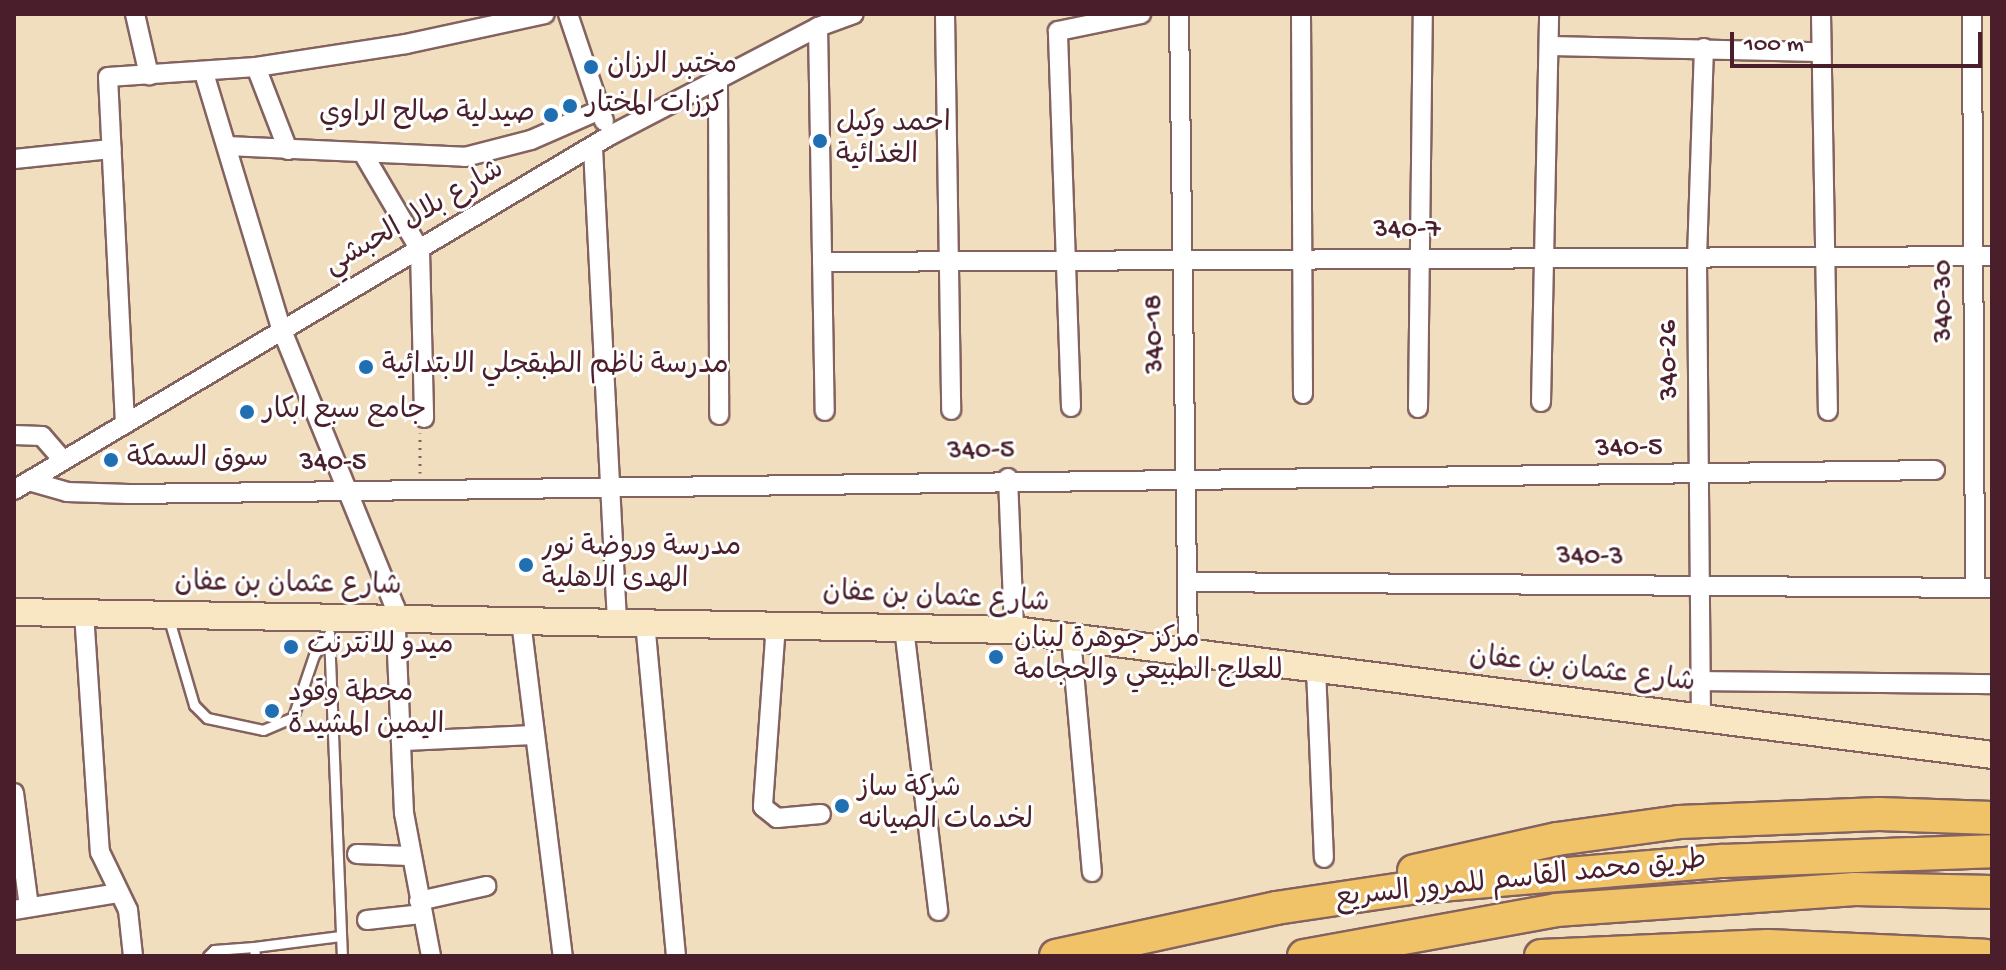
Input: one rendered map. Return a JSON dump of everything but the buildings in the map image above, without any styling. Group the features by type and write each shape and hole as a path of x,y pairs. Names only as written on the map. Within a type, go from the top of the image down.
{"highway":[{"path":"1276,908 1500,849 1679,822 1879,814 1992,818"},
{"name":"طريق محمد القاسم للمرور السريع","path":"1056,956 1276,908 1417,887 1708,862 1992,851"},
{"name":"طريق محمد القاسم للمرور السريع","path":"1304,956 1556,910 1855,889 1992,892"},
{"path":"1541,956 1768,946 1985,956"}],"street":[{"path":"135,14 149,75"},
{"path":"125,424 108,77 204,73 256,67 420,41 545,14"},
{"path":"568,14 609,136"},
{"name":"شارع بلال الحبشي","path":"22,485 281,328 420,250 609,136 818,27 854,14"},
{"path":"945,14 951,410"},
{"path":"1071,407 1058,31 1141,14"},
{"name":"340-18","path":"1179,14 1188,653"},
{"path":"1301,14 1303,394"},
{"path":"1418,408 1423,14"},
{"path":"1541,402 1541,258 1549,14"},
{"path":"1821,14 1828,411"},
{"name":"340-30","path":"1972,14 1983,256 1984,588"},
{"path":"818,27 825,411"},
{"path":"1549,46 1821,52"},
{"name":"340-26","path":"1701,719 1697,258 1704,48"},
{"path":"256,67 288,150"},
{"path":"204,73 281,328 397,620 409,856 431,956"},
{"path":"718,80 719,415"},
{"path":"227,146 364,155 465,157 531,140 600,110"},
{"path":"593,148 617,622"},
{"path":"14,159 111,149"},
{"path":"364,155 420,250 424,418"},
{"name":"340-7","path":"822,262 1983,256"},
{"path":"14,435 42,436 63,460"},
{"name":"340-5","path":"22,485 67,492 612,490 1008,478 1185,482 1935,470"},
{"path":"1008,478 1014,630"},
{"name":"340-3","path":"1187,582 1984,588"},
{"name":"شارع عثمان بن عفان","path":"14,612 168,615 328,626 397,620 1014,630 1992,755"},
{"path":"84,613 100,852 128,910 133,956"},
{"path":"521,621 563,956"},
{"path":"645,622 676,956"},
{"path":"776,624 763,807 777,818 821,814"},
{"path":"904,628 938,911"},
{"path":"1071,638 1092,872"},
{"path":"1316,669 1324,858"},
{"path":"1702,681 1992,684"},
{"path":"403,741 535,735"},
{"path":"14,793 21,909 118,893"},
{"path":"357,854 409,856"},
{"path":"367,920 486,886"}],"lane":[{"path":"168,615 194,705 207,718 263,730 293,717 314,655 328,626"},
{"path":"328,626 342,956"},
{"path":"208,956 214,950 255,952 340,936"}],"path":[{"path":"420,491 424,418"}],"place":[{"name":"مختبر الرزان","path":"591,67"},
{"name":"كرزات المختار","path":"570,106"},
{"name":"صيدلية صالح الراوي","path":"551,115"},
{"name":"احمد وكيل الغذائية","path":"820,141"},
{"name":"مدرسة ناظم الطبقجلي الابتدائية","path":"366,367"},
{"name":"جامع سبع ابكار","path":"247,412"},
{"name":"سوق السمكة","path":"111,460"},
{"name":"مدرسة وروضة نور الهدى الاهلية","path":"526,565"},
{"name":"ميدو للانترنت","path":"291,647"},
{"name":"مركز جوهرة لبنان للعلاج الطبيعي والحجامة","path":"996,657"},
{"name":"محطة وقود اليمين المشيدة","path":"272,711"},
{"name":"شركة ساز لخدمات الصيانه","path":"842,806"}]}
